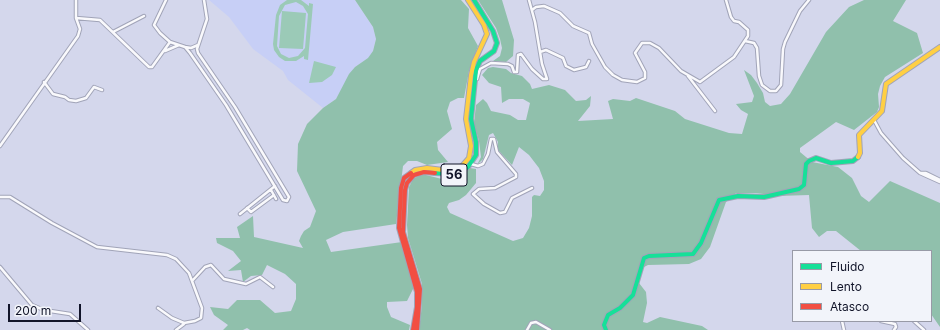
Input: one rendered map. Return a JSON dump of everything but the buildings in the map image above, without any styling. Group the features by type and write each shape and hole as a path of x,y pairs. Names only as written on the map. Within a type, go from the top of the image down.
{"main road":[{"path":"468,0 486,28 486,37 491,35 495,36"},
{"path":"474,0 495,36"},
{"name":"56","path":"417,330 420,306 419,285 403,232 404,198 407,183 410,178 419,172 454,175 464,170 471,164 476,150 476,142 471,122 474,86 478,64 496,48 495,36"},
{"name":"56","path":"412,330 417,307 417,292 399,228 403,182 408,174 415,170 427,168 451,171 462,166 469,158 471,146 466,119 468,95 473,66 486,37"},
{"path":"606,330 604,325 608,316 620,308 633,295 644,258 649,256 679,256 693,254 701,243 719,200 738,196 764,196 799,189 806,180 806,164 813,159 831,163 853,161 858,158 860,153 859,135 882,111 886,84 940,47"},
{"path":"481,48 482,52 488,55"}],"street":[{"path":"0,146 78,36 80,29 76,18 76,0"},
{"path":"166,0 154,25 170,42 191,48 198,44"},
{"path":"185,47 226,105 283,200 288,201 289,197 284,188 235,107 198,53 198,44 207,19 204,0"},
{"path":"474,86 480,69 486,65 508,64 512,66 514,72 517,72 518,55 521,54 532,69 546,80 547,76 542,64 529,0"},
{"path":"532,10 540,6 544,6 560,14 570,23 589,33 592,44 605,67 613,75 622,80 637,82 645,78 645,72 637,60 635,53 642,44 650,43 659,48 675,67 700,82 734,57 748,36 748,30 742,24 734,21 729,12 726,0"},
{"path":"745,41 754,43 757,48 759,76 762,85 770,91 776,91 781,85 783,49 785,42 800,11 809,0"},
{"path":"113,32 144,16"},
{"path":"76,18 99,19 149,67 152,67 170,42"},
{"path":"162,54 168,49 179,45"},
{"path":"540,52 546,50 563,58 566,66 574,70 586,66 589,61"},
{"path":"191,55 198,53"},
{"path":"688,76 715,111"},
{"path":"44,82 53,94 76,101 86,98 94,87 102,90"},
{"path":"874,120 881,133 889,143 920,173 940,181"},
{"path":"471,164 478,166 483,164 488,154 491,139 494,139 497,152 516,174 516,177 495,188 479,189 473,194 484,204 500,213 505,212 512,198 532,188"},
{"path":"240,214 275,186"},
{"path":"271,190 276,199"},
{"path":"247,208 251,212 274,195"},
{"path":"0,197 10,197 52,223 97,247 171,256 184,267 192,281 202,308 202,315 198,320 184,324 176,330"},
{"path":"192,281 205,267 211,265 224,279 246,284 260,278 273,288"},
{"path":"0,267 32,305 44,310 70,314 88,330"},
{"path":"158,308 184,324"},
{"path":"527,330 532,323 536,322 550,330"},
{"path":"886,322 895,324 896,327 894,330"},
{"path":"915,322 924,330"}],"shaded area":[{"path":"209,0 355,0 373,27 376,39 373,51 369,58 355,67 336,99 323,108 288,80 283,71 253,49 229,17"}],"green space":[{"path":"287,0 301,0 309,6 309,3 313,4 308,60 304,59 304,56 296,61 285,61 279,57 274,50 273,44 276,15 280,5","holes":["296,2 303,6 308,14 305,48 298,56 289,58 281,54 277,46 279,16 285,5"]},
{"path":"355,0 461,0 469,9 468,28 478,46 469,71 464,98 458,98 450,102 447,111 452,129 437,142 438,150 448,162 427,165 417,161 408,161 403,166 396,224 343,232 326,240 331,252 402,242 414,287 407,301 387,302 387,307 391,317 410,325 409,330 250,330 247,328 243,330 223,330 228,325 214,315 210,307 228,309 237,300 260,300 275,313 291,311 296,299 296,284 285,274 267,265 262,275 251,276 243,282 241,270 228,271 241,261 233,251 217,243 216,238 240,238 237,227 253,216 254,237 303,248 299,241 304,231 310,227 316,211 297,171 298,144 307,124 323,108 336,99 349,74 355,67 368,58 373,51 376,39 373,27"},
{"path":"478,0 502,0 514,40 513,56 506,62 493,61 500,56 502,48 500,39 496,28"},
{"path":"864,0 906,0 893,21 917,33 923,53 885,77 878,94 879,107 877,112 854,130 836,122 800,148 800,152 812,162 838,167 852,178 861,196 869,202 890,181 940,203 940,327 932,315 932,250 860,250 836,231 827,231 819,237 812,228 809,195 778,196 756,193 736,193 726,202 710,247 701,259 689,264 648,265 640,269 639,283 646,292 647,303 643,322 647,323 660,317 702,326 708,330 419,330 422,305 422,284 408,238 407,225 409,187 413,179 422,174 446,180 453,179 463,175 470,168 476,169 476,183 466,195 459,200 449,203 447,207 450,213 513,241 523,238 529,228 532,216 532,197 534,195 540,196 544,190 544,181 539,168 529,155 519,147 512,165 497,149 498,142 493,133 489,135 483,159 477,165 481,157 479,141 474,123 476,105 483,99 491,111 510,115 518,120 526,120 530,103 523,99 509,99 502,103 501,87 489,83 482,75 488,68 493,67 506,69 511,73 522,76 530,84 532,89 549,85 565,90 576,101 586,100 591,96 590,106 578,121 613,119 608,101 613,99 630,101 636,98 675,111 685,119 729,133 742,134 748,114 741,110 736,104 752,102 754,96 744,70 751,75 757,83 763,93 765,102 770,106 781,104 790,94 826,32 849,7"},
{"path":"282,11 306,13 303,49 279,48"},
{"path":"314,61 336,67 332,75 322,82 309,83"}],"traffic: fast":[{"path":"435,173 458,174 468,167 476,155 476,142 471,119 476,70 480,61 494,51 497,43 493,31 474,0"},
{"path":"606,330 604,325 608,315 620,308 633,295 644,258 649,256 693,254 701,243 719,200 738,196 764,197 799,189 804,185 806,164 809,161 816,158 831,163 853,161 858,157"}],"traffic: slow":[{"path":"411,173 415,170 427,168 451,171 462,166 469,158 471,146 466,119 471,75 474,62 487,34 484,25 468,0"},
{"path":"858,157 860,153 859,135 882,111 886,84 940,47"}],"traffic: jam":[{"path":"417,330 420,289 403,232 405,190 407,183 414,175 424,172 435,173"},
{"path":"411,173 404,178 401,188 399,228 417,292 417,307 413,330"}]}
